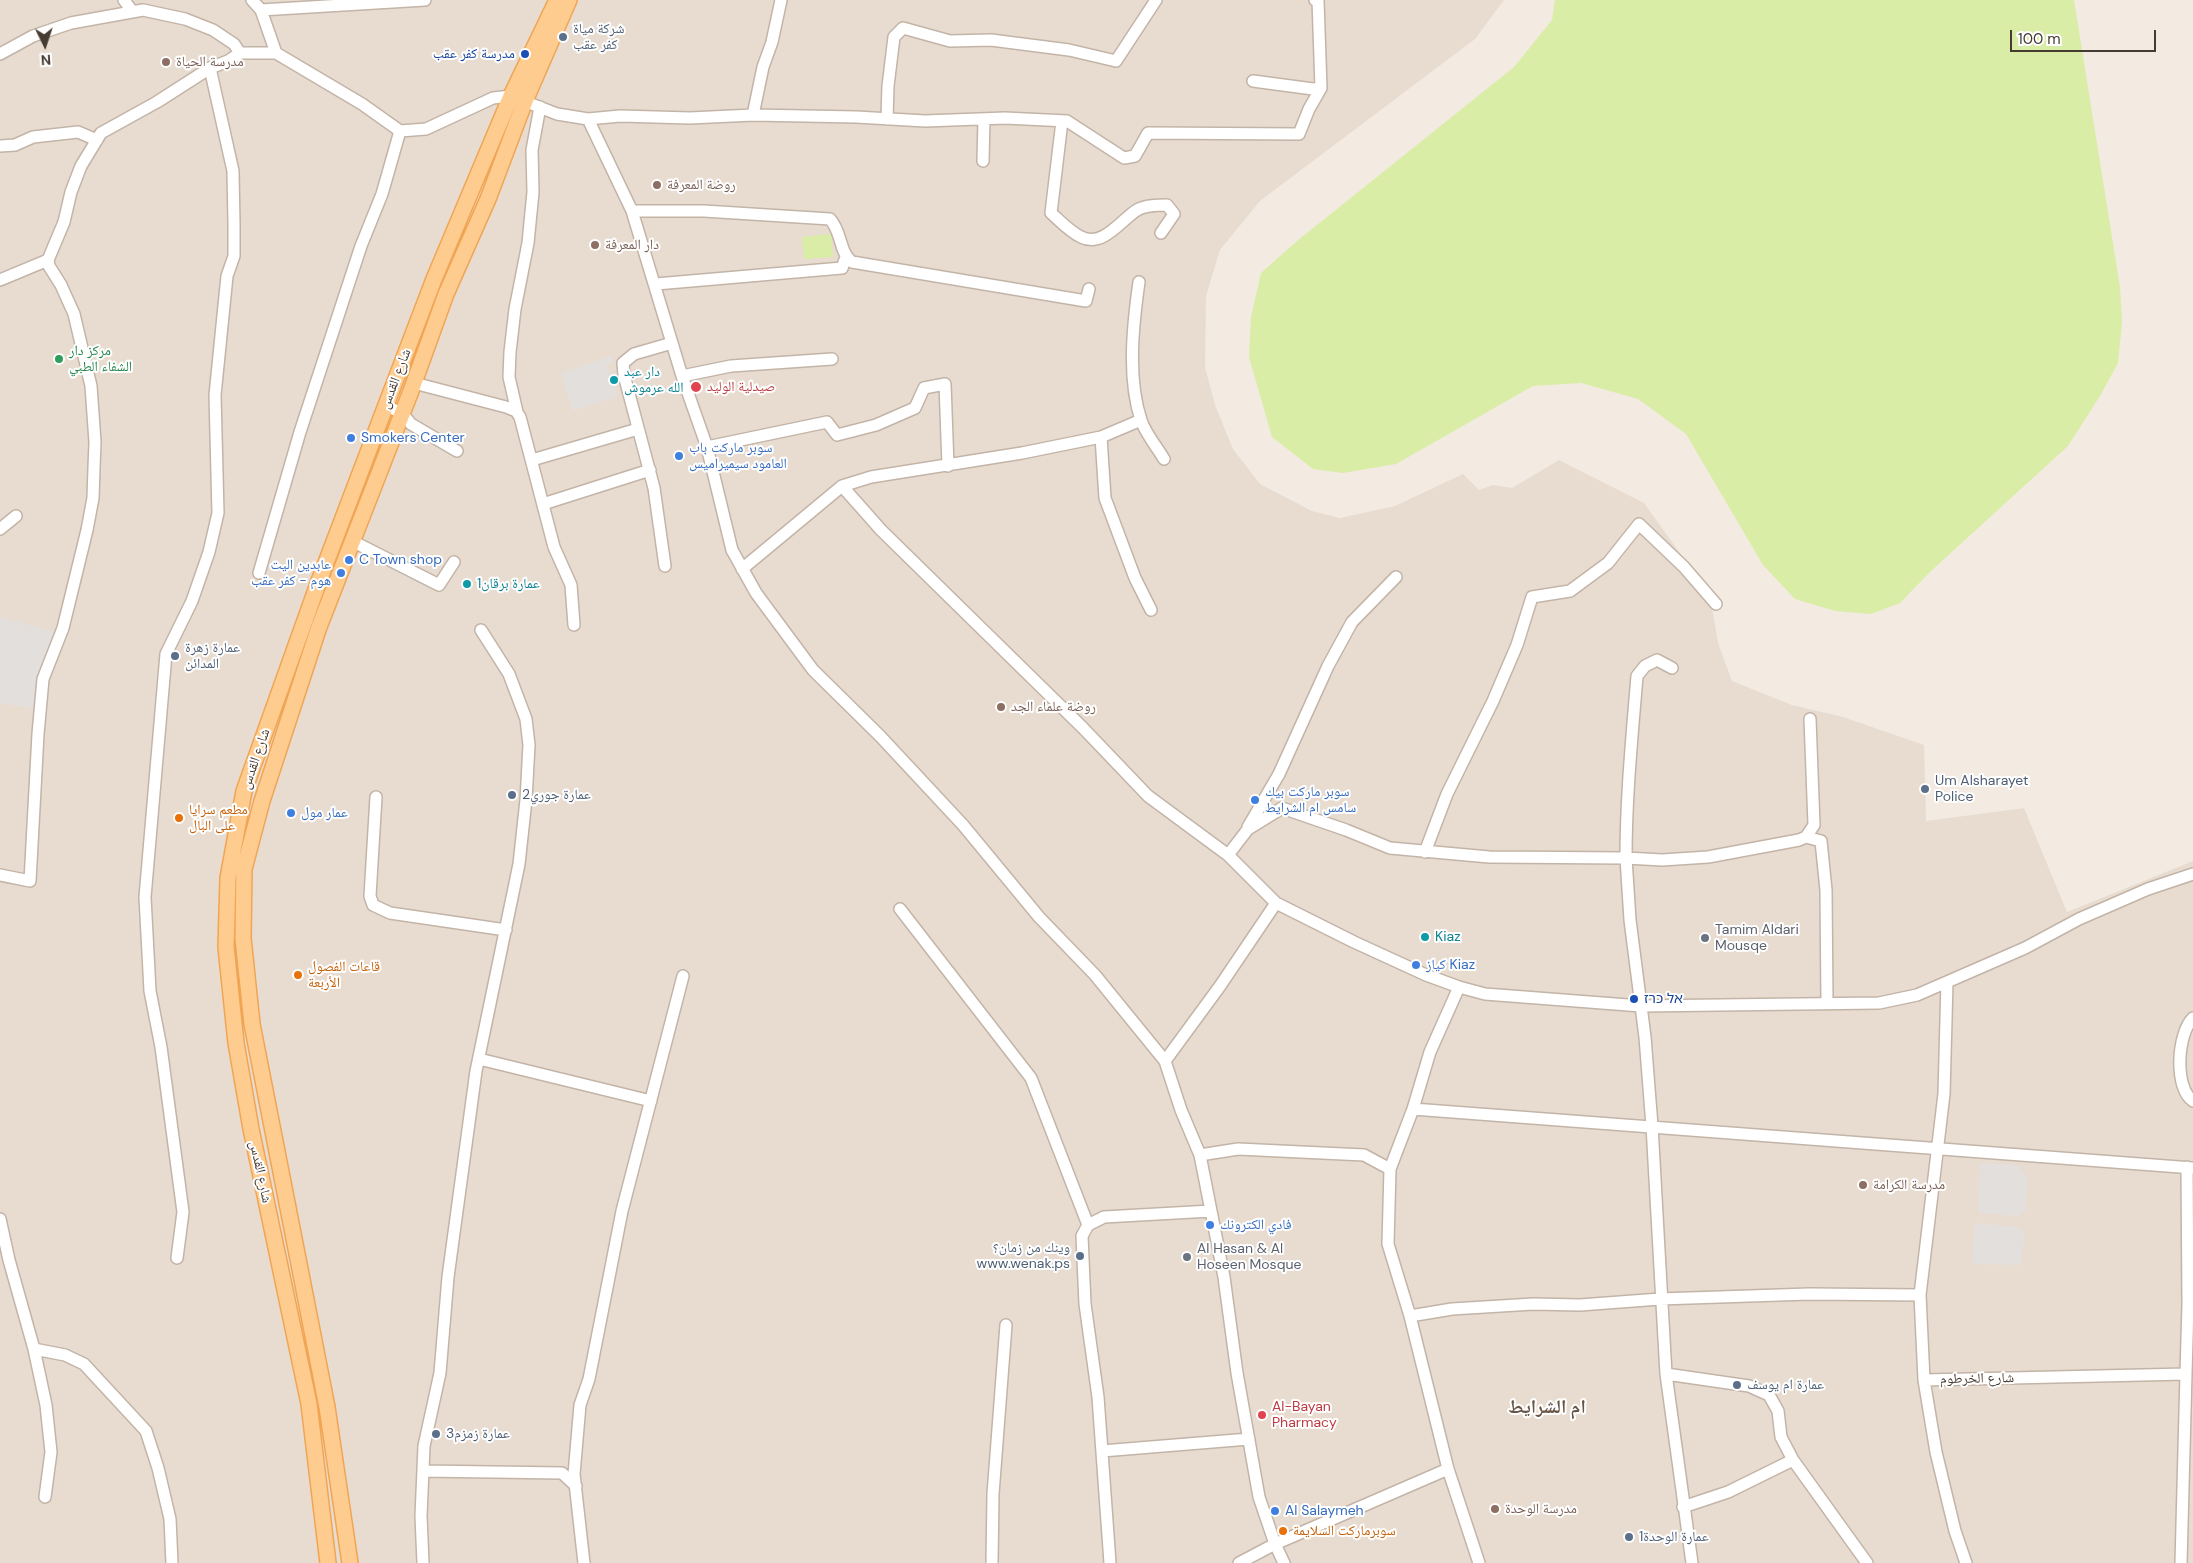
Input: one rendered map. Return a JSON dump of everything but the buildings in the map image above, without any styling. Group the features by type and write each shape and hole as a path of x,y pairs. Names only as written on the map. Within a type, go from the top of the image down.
{"main road":[{"name":"شارع القدس","path":"350,1563 327,1407 252,1024 243,938 244,869 262,801 319,627 414,383 446,294 488,199 518,99 557,0"},
{"name":"شارع القدس","path":"328,1563 309,1404 251,1129 236,1043 226,947 228,878 244,791 319,580 434,279 518,99 570,0"},
{"path":"309,1404 327,1407"}],"street":[{"path":"124,0 132,11"},
{"path":"252,0 261,10 276,53"},
{"path":"261,10 425,0"},
{"path":"753,115 781,0"},
{"path":"887,119 888,86 894,37 903,28 950,41 991,40 1069,50 1116,60 1156,0"},
{"path":"0,874 30,881 42,679 63,628 87,530 92,498 95,442 91,386 74,314 61,285 49,266 48,260 64,222 71,192 80,166 101,133 157,102 210,68 228,61 240,53 276,53 362,104 400,131 426,129 493,98 518,99 557,114 588,119 620,116 690,118 753,115 925,121 984,119 1067,121 1124,158 1128,158 1135,156 1148,133 1299,134 1309,109 1321,88 1318,0 1315,0"},
{"path":"0,54 33,36 70,23 143,10 185,19 213,30 234,44 240,53"},
{"path":"177,1258 183,1212 161,1047 150,991 146,896 166,654 192,601 209,552 218,513 215,394 227,276 234,256 234,224 233,171 210,68"},
{"path":"1253,81 1313,89 1321,88"},
{"path":"540,107 532,150 533,192 528,243 515,310 509,377 516,412 520,418 532,460 554,547 571,585 574,626"},
{"path":"588,119 632,211 656,284 682,376 707,447 732,550 756,593 813,670 880,736 962,825 1038,917 1095,975 1164,1061 1200,1155 1224,1277 1237,1373 1259,1497 1275,1544 1284,1563"},
{"path":"983,161 984,119"},
{"path":"1062,121 1051,213 1082,238 1093,240 1103,237 1138,209 1167,205 1174,214 1161,233"},
{"path":"259,573 300,432 361,246 382,194 400,131"},
{"path":"0,146 16,145 33,137 78,132 97,140"},
{"path":"632,211 704,211 830,219 837,226 846,257 852,262 1086,301 1089,289"},
{"path":"656,284 842,268 846,257"},
{"path":"0,280 48,260"},
{"path":"1139,282 1133,325 1134,383 1141,420 1164,459"},
{"path":"665,566 654,488 624,375 623,363 634,354 672,343"},
{"path":"682,376 731,366 832,358"},
{"path":"414,383 506,407 516,412"},
{"path":"707,447 828,422 836,434 876,425 915,408 924,388 945,384 948,466"},
{"path":"386,406 402,412 411,424 457,451"},
{"path":"742,568 842,486 871,477 948,466 1101,437 1141,420"},
{"path":"532,460 638,429"},
{"path":"1101,437 1105,498 1135,578 1151,610"},
{"path":"543,504 650,470"},
{"path":"842,486 881,530 1076,721 1148,796 1228,854 1276,903 1354,942 1459,987 1485,994 1641,1006 1879,1003 1917,995 2025,948 2079,919 2148,889 2193,874"},
{"path":"0,529 16,516"},
{"path":"1425,852 1447,794 1493,702 1514,653 1532,597 1570,591 1608,563 1639,524 1684,567 1716,604"},
{"path":"352,541 438,585 454,562"},
{"path":"1228,854 1248,829 1280,774 1328,666 1352,622 1396,577"},
{"path":"423,1563 421,1516 424,1446 440,1373 442,1329 470,1108 519,864 526,800 529,745 526,719 509,674 481,630"},
{"path":"1672,668 1657,660 1644,666 1637,676 1632,757 1626,806 1626,858 1630,920 1641,1006 1652,1126 1658,1211 1660,1298 1666,1374 1692,1563"},
{"path":"1248,829 1282,808 1346,830 1390,848 1489,857 1662,860 1708,857 1783,844 1806,837 1812,831 1814,820 1810,719"},
{"path":"376,797 370,896 373,904 390,913 506,930"},
{"path":"1806,837 1821,841 1826,890 1827,1003"},
{"path":"1164,1061 1220,986 1276,903"},
{"path":"900,909 1031,1078 1088,1225"},
{"path":"584,1563 574,1474 580,1405 590,1379 622,1211 683,976"},
{"name":"شارع الخرطوم","path":"1947,982 1944,1094 1920,1295 1924,1380 2186,1374"},
{"path":"1459,987 1430,1052 1413,1109 1390,1169 1388,1244 1410,1316 1448,1469 1479,1563"},
{"path":"2193,1018 2188,1023 2181,1044 2180,1074 2187,1097 2193,1101"},
{"path":"479,1059 651,1102"},
{"path":"1413,1109 2190,1168 2181,1563"},
{"path":"1200,1155 1238,1149 1364,1155 1390,1169"},
{"path":"1110,1563 1098,1397 1085,1304 1082,1236 1088,1225 1104,1217 1211,1212"},
{"path":"0,1219 9,1260 34,1349 46,1405 50,1452 45,1497"},
{"path":"1410,1316 1452,1309 1533,1304 1580,1305 1660,1298 1809,1294 1920,1295"},
{"path":"992,1563 993,1494 1006,1325"},
{"path":"34,1349 65,1355 84,1364 146,1431 158,1468 170,1519 172,1563"},
{"path":"1666,1374 1749,1386 1769,1395 1778,1411 1781,1437 1793,1460 1867,1563"},
{"path":"1924,1380 1936,1452 1955,1531 1966,1563"},
{"path":"1102,1451 1249,1439"},
{"path":"1683,1507 1728,1492 1793,1460"},
{"path":"1239,1563 1275,1544 1448,1469"},
{"path":"423,1471 562,1474 576,1486"}],"shaded area":[{"path":"0,0 1504,0 1475,39 1260,201 1220,250 1206,296 1205,367 1215,405 1233,449 1260,484 1312,511 1340,518 1395,506 1463,474 1479,490 1493,485 1512,488 1559,460 1644,503 1710,595 1718,643 1732,681 1792,705 1843,717 1924,745 1926,821 2024,808 2067,912 2193,861 2193,1563 0,1563"},
{"path":"612,356 613,361 607,364 618,396 573,411 561,373"},
{"path":"0,617 55,632 38,674 35,709 0,703"},
{"path":"1981,1163 2018,1165 2027,1178 2025,1211 2017,1216 1978,1213"},
{"path":"1975,1223 2016,1227 2022,1230 2024,1236 2021,1265 1972,1264"}],"green space":[{"path":"1555,0 2074,0 2120,287 2122,322 2118,363 2100,396 2068,446 1931,571 1900,603 1871,614 1835,611 1795,599 1763,565 1686,434 1638,399 1581,383 1533,386 1396,464 1343,473 1313,469 1272,437 1249,357 1251,317 1261,273 1297,241 1514,67 1552,20"},
{"path":"831,234 833,257 804,259 802,237"}],"place":[{"name":"شركة مياة كفر عقب","path":"563,37"},
{"name":"مدرسة كفر عقب","path":"525,54"},
{"name":"مدرسة الحياة","path":"166,62"},
{"name":"روضة المعرفة","path":"657,185"},
{"name":"دار المعرفة","path":"595,245"},
{"name":"مركز دار الشفاء الطبي","path":"59,359"},
{"name":"دار عبد الله عرموش","path":"614,380"},
{"name":"صيدلية الوليد","path":"696,387"},
{"name":"Smokers Center","path":"351,438"},
{"name":"سوبر ماركت باب العامود سيميراميس","path":"679,456"},
{"name":"C Town shop","path":"349,560"},
{"name":"عابدين اليت هوم - كفر عقب","path":"341,573"},
{"name":"1عمارة برقان","path":"467,584"},
{"name":"عمارة زهرة المدائن","path":"175,656"},
{"name":"روضة علماء الجد","path":"1001,707"},
{"name":"Um Alsharayet Police","path":"1925,789"},
{"name":"عمارة جوري2","path":"512,795"},
{"name":"سوبر ماركت بيك سامس ام الشرايط","path":"1255,800"},
{"name":"عمار مول","path":"291,813"},
{"name":"مطعم سرايا على البال","path":"179,818"},
{"name":"Kiaz","path":"1425,937"},
{"name":"Tamim Aldari Mousqe","path":"1705,938"},
{"name":"كياز Kiaz","path":"1416,965"},
{"name":"قاعات الفصول الأربعة","path":"298,975"},
{"name":"אל כרז","path":"1634,999"},
{"name":"مدرسة الكرامة","path":"1863,1185"},
{"name":"فادي الكترونك","path":"1210,1225"},
{"name":"وينك من زمان؟ www.wenak.ps","path":"1080,1256"},
{"name":"Al Hasan & Al Hoseen Mosque","path":"1187,1257"},
{"name":"عمارة ام يوسف","path":"1737,1385"},
{"name":"Al-Bayan Pharmacy","path":"1262,1415"},
{"name":"عمارة زمزم3","path":"436,1434"},
{"name":"مدرسة الوحدة","path":"1495,1509"},
{"name":"Al Salaymeh","path":"1275,1511"},
{"name":"سوبرماركت السلايمة","path":"1283,1531"},
{"name":"عمارة الوحدة1","path":"1629,1537"}],"district":[{"name":"ام الشرايط","path":"1547,1408"}]}
